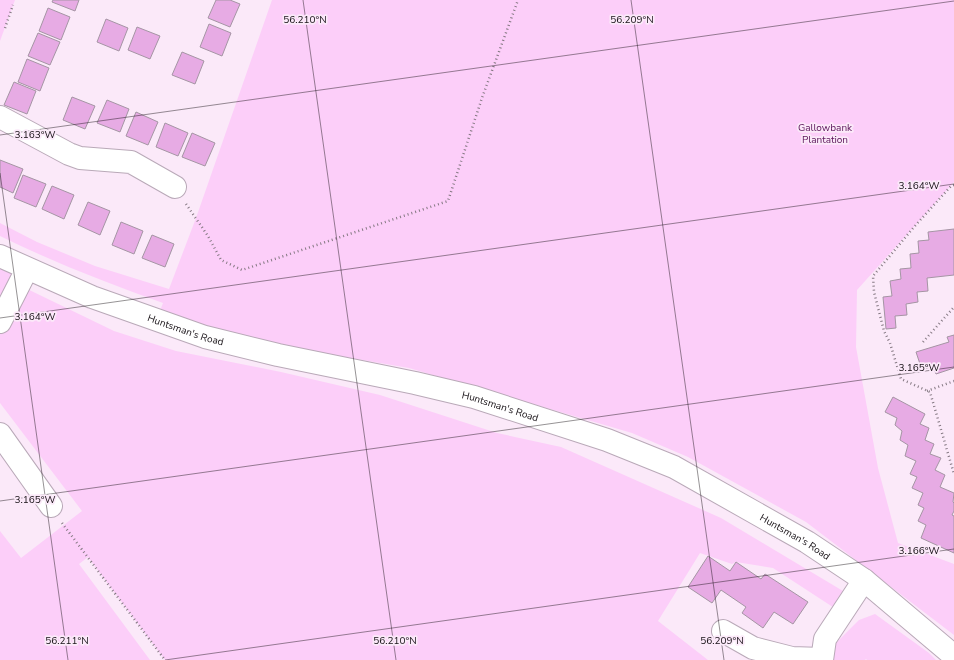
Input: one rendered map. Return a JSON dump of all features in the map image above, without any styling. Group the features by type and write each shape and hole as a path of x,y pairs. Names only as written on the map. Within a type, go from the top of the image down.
{"street":[{"path":"0,117 31,135 69,154 80,158 130,162 175,187"},
{"name":"Huntsman's Road","path":"0,256 92,298 204,337 278,355 415,383 474,397 607,440 674,467 807,542 864,580 954,656"},
{"path":"0,322 27,269"},
{"path":"0,434 51,506"},
{"path":"723,631 753,648 792,658 822,660 825,639 864,580"}],"path":[{"path":"175,187 208,236 221,260 242,270 448,201 482,98 518,0"},
{"path":"5,28 14,5"},
{"path":"954,185 950,186 873,276 874,292 884,331 890,343 901,379 930,392 954,474"},
{"path":"923,342 954,307"},
{"path":"927,390 954,381"},
{"path":"51,506 64,526 165,660"}],"green space":[{"path":"0,0 15,0 0,41"},
{"name":"Gallowbank Plantation","path":"272,0 954,0 954,182 857,290 856,347 878,468 898,543 954,564 954,635 806,522 688,457 632,433 409,368 281,346 156,321 163,303 80,272 0,236 0,223 37,242 95,266 169,289 196,218"},
{"path":"0,262 27,269 19,285 114,331 176,351 281,372 380,395 497,433 561,447 721,518 853,597 842,613 773,568 736,562 732,564 700,553 658,621 708,660 165,660 88,557 79,564 150,660 0,660 0,531 21,558 82,511 0,403"},
{"path":"875,614 929,653 936,660 829,660 834,645 859,620"}],"building":[{"path":"53,0 79,0 75,11 52,2"},
{"path":"216,0 230,0 240,4 230,27 208,18"},
{"path":"48,8 70,17 61,40 39,31"},
{"path":"106,19 128,28 119,51 97,42"},
{"path":"209,24 231,33 222,56 200,47"},
{"path":"137,27 160,36 150,59 128,50"},
{"path":"38,33 60,42 50,65 28,56"},
{"path":"182,52 204,61 195,84 172,75"},
{"path":"27,59 49,68 40,91 18,82"},
{"path":"14,82 36,91 27,114 4,105"},
{"path":"72,97 95,106 85,129 63,120"},
{"path":"107,100 129,109 120,132 97,123"},
{"path":"136,112 158,122 148,145 126,136"},
{"path":"165,123 188,133 178,156 156,147"},
{"path":"192,133 215,143 205,166 182,157"},
{"path":"0,160 23,169 13,193 0,187"},
{"path":"23,175 46,184 36,207 14,198"},
{"path":"52,186 74,195 64,219 42,209"},
{"path":"88,202 110,211 100,235 78,225"},
{"path":"121,222 143,231 134,254 112,245"},
{"path":"954,229 954,275 927,278 928,291 917,292 918,302 906,304 907,315 895,316 896,328 886,329 883,297 892,296 890,281 901,279 900,269 911,268 910,254 919,253 918,241 929,240 928,232"},
{"path":"152,235 174,244 165,267 142,258"},
{"path":"954,335 954,368 936,374 933,366 922,370 916,352 949,342 947,337"},
{"path":"893,397 925,414 920,424 929,428 925,440 934,444 930,454 941,458 935,470 945,475 940,487 954,493 954,511 952,515 954,516 954,553 921,538 926,525 918,521 924,508 918,505 923,493 912,488 917,477 910,474 916,461 905,456 908,445 900,440 902,431 895,425 897,418 885,412"},
{"path":"708,556 730,571 736,562 761,579 765,574 808,602 793,624 774,612 763,628 742,613 746,607 721,590 712,603 688,587"}]}
